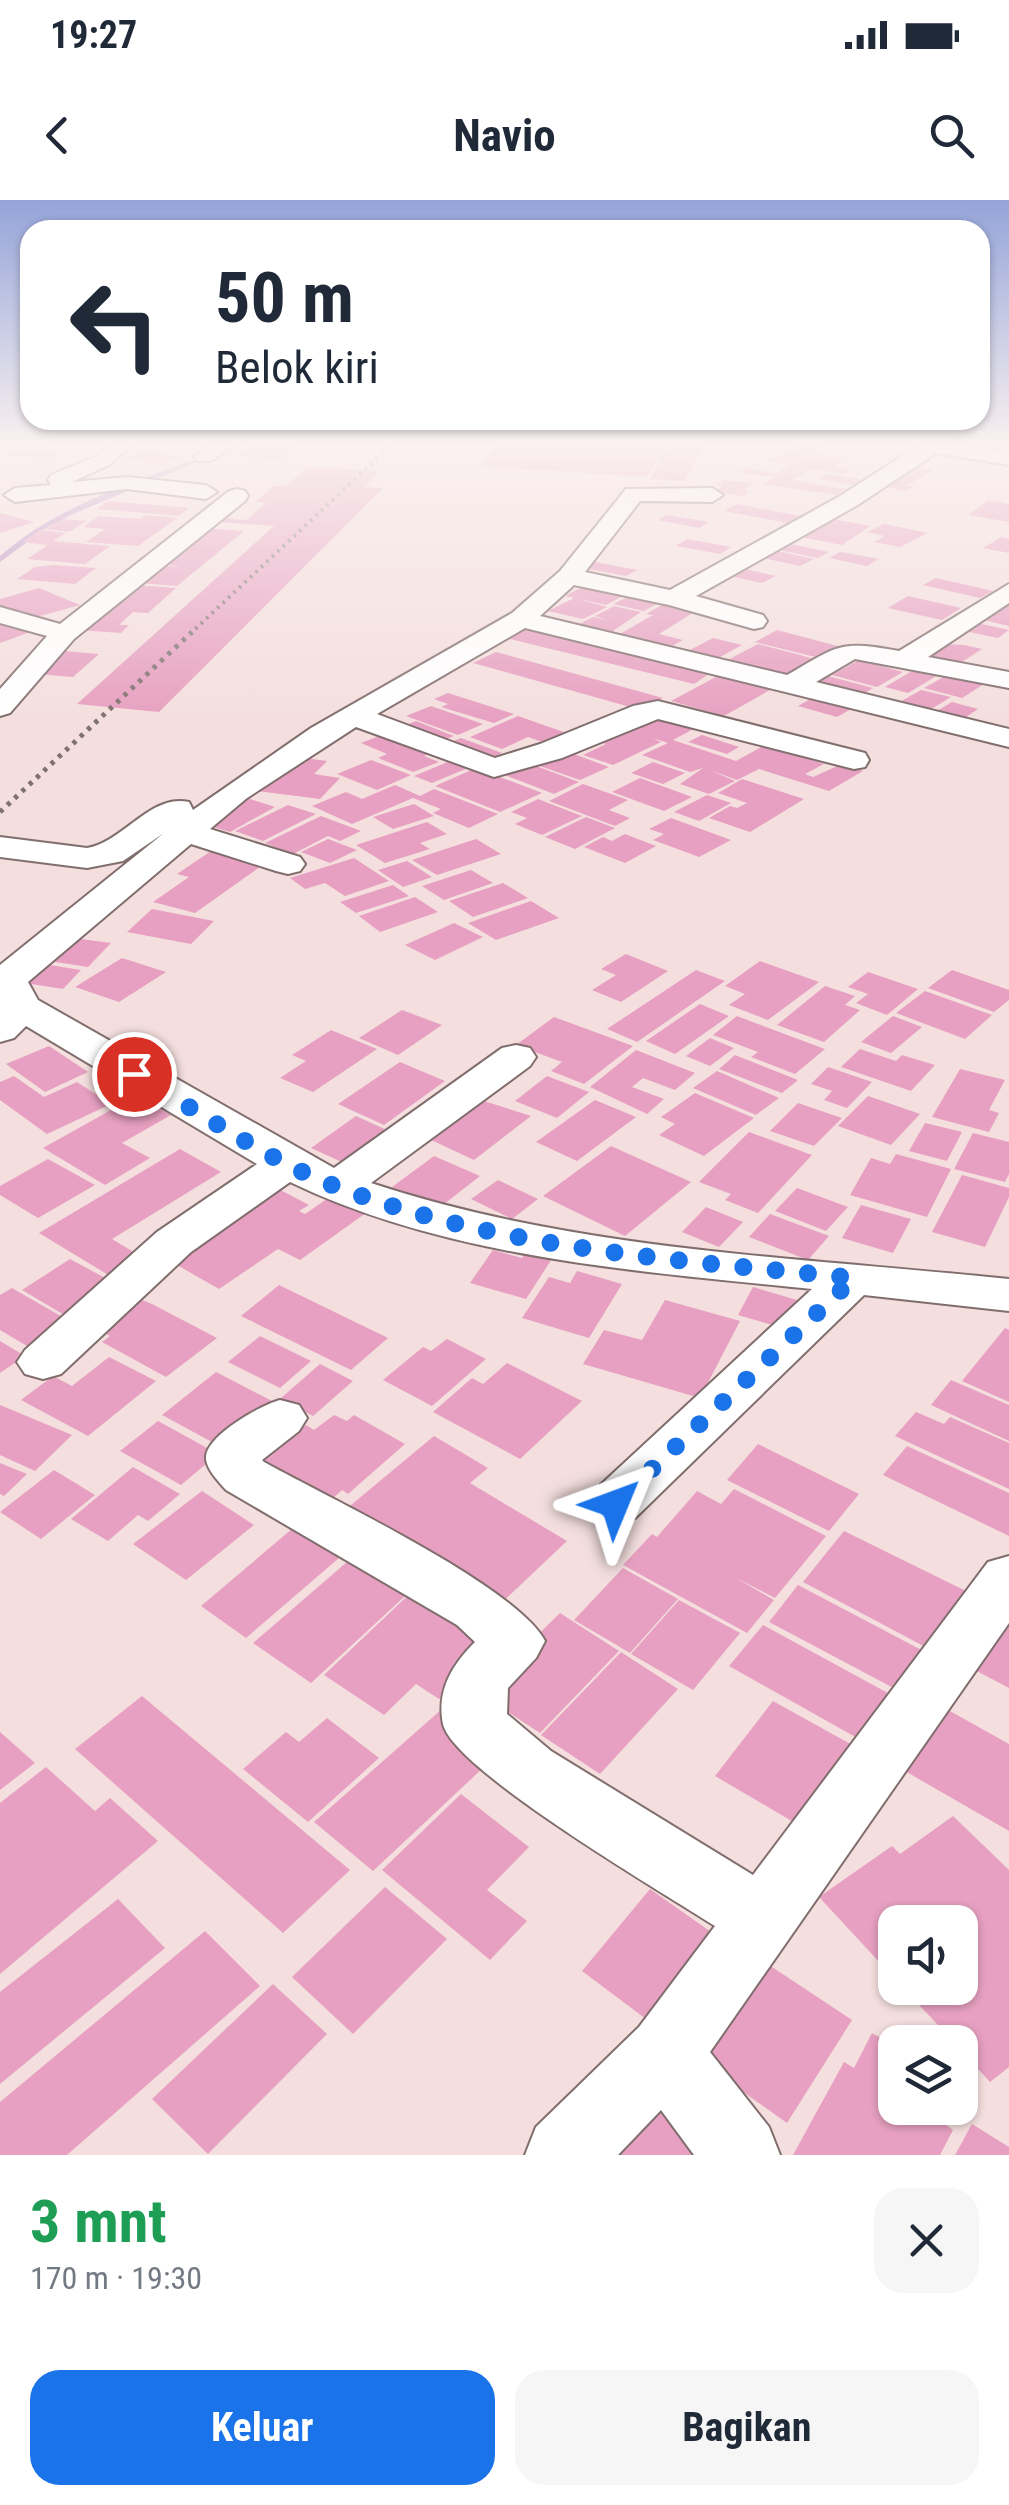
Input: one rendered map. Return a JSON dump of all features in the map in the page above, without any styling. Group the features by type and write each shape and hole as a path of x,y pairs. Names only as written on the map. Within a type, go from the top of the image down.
{"street":[{"path":"0,707 65,633 185,537"},
{"path":"0,847 87,858 110,854 272,745 424,658 497,610 538,578 567,537"},
{"path":"599,537 568,576 521,619 322,734 236,791 13,973 9,982 11,1018 337,1187 463,1224 590,1249 1009,1294"},
{"path":"674,598 783,537"},
{"path":"568,576 674,598 754,621"},
{"path":"906,659 1009,592"},
{"path":"0,616 65,633"},
{"path":"521,619 1009,738"},
{"path":"791,685 841,654 854,651 1009,680"},
{"path":"962,727 1009,700"},
{"path":"355,716 494,768 658,710 854,760"},
{"path":"187,832 288,864"},
{"path":"337,1187 516,1057"},
{"path":"42,1362 174,1242 287,1163"},
{"path":"615,1504 854,1278"},
{"path":"280,1418 233,1454 234,1463 245,1476 478,1609 514,1641 477,1679 476,1724 528,1770 764,1920"},
{"path":"564,2155 665,2053 1009,1578"},
{"path":"665,2053 741,2155"}],"building":[{"path":"29,537 59,537 53,541 110,546 85,564 27,559 48,545 22,542"},
{"path":"93,537 150,537 138,546 86,542"},
{"path":"194,537 236,537 177,586 138,583 168,566 183,567 163,564"},
{"path":"262,537 334,537 159,712 77,704"},
{"path":"802,537 853,537 842,545"},
{"path":"883,537 920,537 900,547 874,542"},
{"path":"1002,537 1009,539 1009,553 983,548"},
{"path":"687,539 731,547 720,554 676,546"},
{"path":"785,543 829,552 818,558 774,549"},
{"path":"773,550 814,559 800,566 759,557"},
{"path":"840,552 879,559 867,566 829,558"},
{"path":"595,562 637,570 626,576 584,568"},
{"path":"35,567 96,568 75,584 17,579"},
{"path":"740,568 776,576 762,583 726,575"},
{"path":"936,578 993,591 980,598 923,585"},
{"path":"137,585 176,588 148,613 133,612 119,625 129,625 121,633 77,630 85,622 95,623"},
{"path":"586,585 627,594 606,605 575,598 607,607 583,619 548,611 574,598 565,596"},
{"path":"39,588 80,605 29,619 0,607 0,599"},
{"path":"632,595 662,601 644,611 613,604"},
{"path":"908,596 961,608 942,620 888,608"},
{"path":"1009,600 1009,626 971,617"},
{"path":"667,602 699,609 659,634 683,640 665,650 613,638 653,615 646,614"},
{"path":"614,606 641,612 604,637 570,629 593,617 607,620 595,616"},
{"path":"972,622 1009,630 998,638 960,630"},
{"path":"0,623 33,631 0,643"},
{"path":"529,626 715,670 694,684 506,638"},
{"path":"777,630 845,648 823,659 755,642"},
{"path":"713,638 742,645 711,662 682,654"},
{"path":"758,644 819,660 785,679 724,662"},
{"path":"948,644 982,649 960,663 924,659"},
{"path":"65,651 99,654 73,677 38,674"},
{"path":"496,652 663,698 641,710 473,663"},
{"path":"859,660 903,672 877,687 832,675"},
{"path":"917,668 940,674 908,693 885,687"},
{"path":"727,671 779,685 724,716 671,701"},
{"path":"824,675 873,688 857,698 807,685"},
{"path":"947,675 984,684 962,698 924,688"},
{"path":"921,690 951,697 928,711 898,703"},
{"path":"448,693 514,714 494,723 441,707 448,704 434,699"},
{"path":"819,694 858,705 837,717 798,706"},
{"path":"952,702 978,709 957,723 930,715"},
{"path":"431,706 483,724 458,735 406,716"},
{"path":"650,713 697,727 673,740 736,761 765,745 824,764 805,774 813,777 842,764 863,771 829,791 759,769 737,780 710,770 735,781 709,794 680,784 703,768 690,772 642,755 668,743 652,738 661,742 613,765 583,755 606,744 595,740"},
{"path":"518,716 575,736 553,746 528,737 502,749 470,737"},
{"path":"416,721 454,736 434,744 396,729"},
{"path":"392,731 440,750 424,756 439,762 413,772 378,758 387,754 361,743"},
{"path":"702,735 739,747 727,754 688,742"},
{"path":"461,738 502,753 481,762 441,746"},
{"path":"563,750 609,767 580,780 534,764"},
{"path":"298,757 327,761 314,774 340,778 320,799 257,791"},
{"path":"371,760 411,775 377,790 337,774"},
{"path":"450,761 468,768 432,783 414,776"},
{"path":"653,762 685,773 663,784 631,773"},
{"path":"528,763 579,782 554,794 502,774"},
{"path":"476,768 542,793 500,812 435,786"},
{"path":"640,778 692,797 664,811 612,792"},
{"path":"742,779 804,799 750,832 709,818 730,806 737,808 747,803 718,793"},
{"path":"583,784 628,800 609,810 630,818 615,826 549,801"},
{"path":"395,785 420,796 434,789 498,814 469,828 433,813 441,809 413,798 352,824 312,806 346,792 362,799"},
{"path":"707,795 731,803 699,821 674,812"},
{"path":"247,798 275,807 230,832 200,823"},
{"path":"538,799 582,816 542,835 515,824 527,818 511,812"},
{"path":"414,804 434,816 393,829 373,817"},
{"path":"288,805 316,814 263,841 235,831"},
{"path":"321,816 361,831 340,841 328,836 293,854 265,843"},
{"path":"586,817 615,828 575,849 545,837"},
{"path":"671,818 731,840 699,857 653,840 664,834 649,829"},
{"path":"427,822 447,834 420,843 430,849 385,863 356,845"},
{"path":"625,834 656,846 625,863 584,847 603,837 612,841"},
{"path":"328,839 357,850 330,863 301,852"},
{"path":"476,839 501,854 437,875 412,860"},
{"path":"214,849 267,862 195,913 153,902 189,877 177,874"},
{"path":"354,858 389,881 345,896 325,883 305,889 290,878"},
{"path":"407,861 432,877 403,887 378,870"},
{"path":"471,870 493,883 444,900 422,886"},
{"path":"503,883 528,898 473,917 449,901"},
{"path":"393,885 409,896 356,913 340,902"},
{"path":"415,897 438,912 380,932 359,916"},
{"path":"531,901 559,918 496,940 468,923"},
{"path":"152,909 214,921 191,944 127,932"},
{"path":"454,923 483,937 435,960 405,945"},
{"path":"73,938 111,943 88,967 49,961"},
{"path":"626,954 668,971 621,1002 592,990 616,975 601,969"},
{"path":"122,958 166,972 119,1002 75,987"},
{"path":"760,961 819,982 768,1020 729,1005 745,994 725,986"},
{"path":"44,964 81,970 63,989 25,983"},
{"path":"696,970 725,981 637,1042 607,1029"},
{"path":"952,970 1009,990 1009,1000 994,1012 928,988"},
{"path":"868,972 918,989 887,1015 856,1003 868,994 848,987"},
{"path":"825,986 855,996 845,1005 860,1010 824,1042 777,1025"},
{"path":"925,991 992,1015 965,1039 896,1013"},
{"path":"700,1004 729,1016 675,1054 646,1041"},
{"path":"402,1010 442,1025 398,1055 359,1038"},
{"path":"737,1016 825,1049 795,1074 751,1057 758,1052 713,1035"},
{"path":"893,1016 922,1027 891,1053 861,1042"},
{"path":"554,1017 633,1046 584,1084 551,1071 562,1062 516,1045"},
{"path":"331,1030 377,1049 313,1092 280,1078 306,1061 292,1055"},
{"path":"710,1038 734,1048 710,1066 686,1056"},
{"path":"49,1046 88,1072 45,1092 6,1064"},
{"path":"860,1049 896,1061 902,1055 935,1065 911,1091 841,1067"},
{"path":"636,1050 695,1073 675,1090 643,1078 632,1087 664,1099 647,1114 590,1087"},
{"path":"735,1055 798,1080 782,1093 719,1069"},
{"path":"400,1062 445,1081 384,1125 338,1104"},
{"path":"828,1067 872,1082 847,1108 824,1100 832,1091 811,1084"},
{"path":"960,1069 1005,1080 989,1110 999,1113 989,1132 932,1117"},
{"path":"717,1071 779,1098 756,1115 693,1088"},
{"path":"14,1076 44,1097 77,1082 111,1104 47,1134 0,1100 0,1082"},
{"path":"547,1076 589,1092 557,1118 515,1101"},
{"path":"695,1093 754,1118 704,1156 659,1135 675,1124 661,1117"},
{"path":"136,1096 171,1115 122,1143 150,1158 105,1185 43,1148"},
{"path":"868,1096 920,1114 891,1145 838,1126"},
{"path":"481,1100 531,1116 474,1160 429,1139"},
{"path":"595,1100 636,1117 577,1161 536,1142"},
{"path":"798,1103 842,1118 814,1146 770,1131"},
{"path":"356,1116 389,1131 344,1163 311,1148"},
{"path":"925,1123 962,1132 947,1161 909,1151"},
{"path":"749,1132 812,1155 758,1213 725,1200 731,1194 699,1182"},
{"path":"973,1133 1009,1142 1009,1174 1005,1182 954,1169"},
{"path":"611,1146 691,1182 625,1236 543,1196"},
{"path":"180,1149 221,1172 112,1239 142,1257 110,1276 39,1233"},
{"path":"896,1154 951,1169 927,1217 850,1195 871,1158 890,1164"},
{"path":"434,1156 480,1176 439,1208 392,1187"},
{"path":"48,1159 95,1185 38,1218 0,1195 0,1186"},
{"path":"962,1175 1009,1188 1009,1197 985,1247 932,1232"},
{"path":"498,1180 538,1199 512,1219 471,1199"},
{"path":"271,1185 309,1205 299,1211 305,1214 331,1196 366,1213 300,1260 278,1249 219,1289 163,1257"},
{"path":"797,1188 848,1207 826,1231 775,1211"},
{"path":"861,1205 911,1219 893,1253 842,1238"},
{"path":"706,1207 743,1222 719,1247 682,1232"},
{"path":"770,1214 829,1236 808,1260 749,1237"},
{"path":"529,1247 555,1254 526,1299 470,1283 493,1250 522,1258"},
{"path":"70,1259 120,1286 71,1319 22,1290"},
{"path":"577,1271 622,1284 589,1338 522,1318 549,1277 570,1283"},
{"path":"279,1285 388,1338 351,1370 241,1316"},
{"path":"753,1287 797,1300 783,1328 738,1315"},
{"path":"12,1288 71,1322 32,1349 0,1330 0,1295"},
{"path":"130,1295 217,1338 166,1377 102,1342 110,1336 89,1324"},
{"path":"665,1300 740,1321 700,1398 583,1364 604,1330 642,1340"},
{"path":"1005,1328 1009,1330 1009,1402 962,1381"},
{"path":"260,1336 311,1361 280,1388 228,1362"},
{"path":"447,1339 486,1359 432,1406 383,1380 423,1347 431,1351"},
{"path":"0,1341 25,1356 0,1373"},
{"path":"109,1357 156,1381 88,1436 21,1400 53,1376 72,1386"},
{"path":"507,1363 582,1401 520,1459 433,1412 472,1378 483,1384"},
{"path":"320,1364 353,1381 313,1416 280,1399"},
{"path":"216,1372 276,1403 223,1448 162,1415"},
{"path":"951,1380 1009,1405 1009,1441 931,1405"},
{"path":"0,1405 72,1435 35,1471 0,1455"},
{"path":"916,1412 944,1424 950,1417 1009,1443 1009,1489 895,1436"},
{"path":"334,1415 347,1421 354,1415 405,1444 348,1494 342,1490 331,1500 247,1473 306,1425 314,1430"},
{"path":"158,1421 218,1454 181,1485 120,1451"},
{"path":"434,1436 488,1468 470,1483 567,1541 497,1607 339,1515"},
{"path":"758,1444 859,1494 829,1531 727,1480"},
{"path":"907,1446 1009,1493 1009,1536 883,1475"},
{"path":"0,1463 27,1474 4,1496 0,1494"},
{"path":"133,1467 180,1494 148,1521 138,1515 108,1541 71,1519"},
{"path":"54,1470 95,1495 41,1539 0,1512"},
{"path":"734,1489 826,1536 775,1598 736,1578 774,1600 747,1633 623,1565 652,1534 657,1537 697,1491 721,1504"},
{"path":"202,1491 254,1525 186,1580 133,1544"},
{"path":"299,1523 346,1552 246,1638 201,1606"},
{"path":"844,1531 968,1592 929,1649 803,1582"},
{"path":"362,1549 417,1585 311,1683 253,1643"},
{"path":"623,1568 678,1599 630,1653 574,1620"},
{"path":"419,1585 502,1637 439,1699 416,1684 384,1715 324,1675"},
{"path":"798,1585 931,1655 903,1693 769,1622"},
{"path":"679,1600 740,1633 693,1690 631,1654"},
{"path":"560,1613 619,1651 540,1733 479,1693"},
{"path":"1009,1614 1009,1688 971,1668"},
{"path":"763,1625 897,1698 866,1743 729,1666"},
{"path":"621,1652 678,1689 600,1774 541,1735"},
{"path":"142,1696 350,1870 283,1933 75,1749"},
{"path":"773,1701 863,1751 807,1830 715,1776"},
{"path":"941,1706 1009,1744 1009,1831 898,1767"},
{"path":"442,1709 500,1752 373,1871 314,1822"},
{"path":"327,1718 379,1758 308,1822 243,1769 286,1732 299,1742"},
{"path":"0,1732 35,1763 0,1790"},
{"path":"46,1767 95,1811 110,1798 158,1841 0,1974 0,1803"},
{"path":"461,1794 529,1847 487,1890 527,1921 490,1960 382,1870"},
{"path":"953,1816 1009,1870 1009,2067 990,2082 978,2069 978,2025 938,2025 919,2005 978,2005 978,1905 878,1905 878,1961 819,1897 892,1846 900,1854"},
{"path":"385,1887 447,1939 353,2034 292,1977"},
{"path":"650,1889 721,1939 654,2025 582,1971"},
{"path":"118,1899 165,1948 0,2084 0,1992"},
{"path":"205,1931 260,1986 67,2155 0,2155 0,2102"},
{"path":"763,1961 852,2020 787,2123 694,2057"},
{"path":"273,1984 327,2034 208,2154 152,2099"},
{"path":"872,2033 878,2036 878,2125 946,2125 953,2130 940,2155 793,2155 844,2062 854,2068"},
{"path":"662,2084 729,2155 592,2155"},
{"path":"971,2125 1009,2147 1009,2155 955,2155"}],"waterway":[{"path":"0,560 29,537"}],"railway":[{"path":"190,634 293,537"},
{"path":"0,812 192,632"}],"route":[{"path":"134,1074 287,1163 337,1187 414,1212 495,1232 609,1252 854,1278 615,1504"}]}
